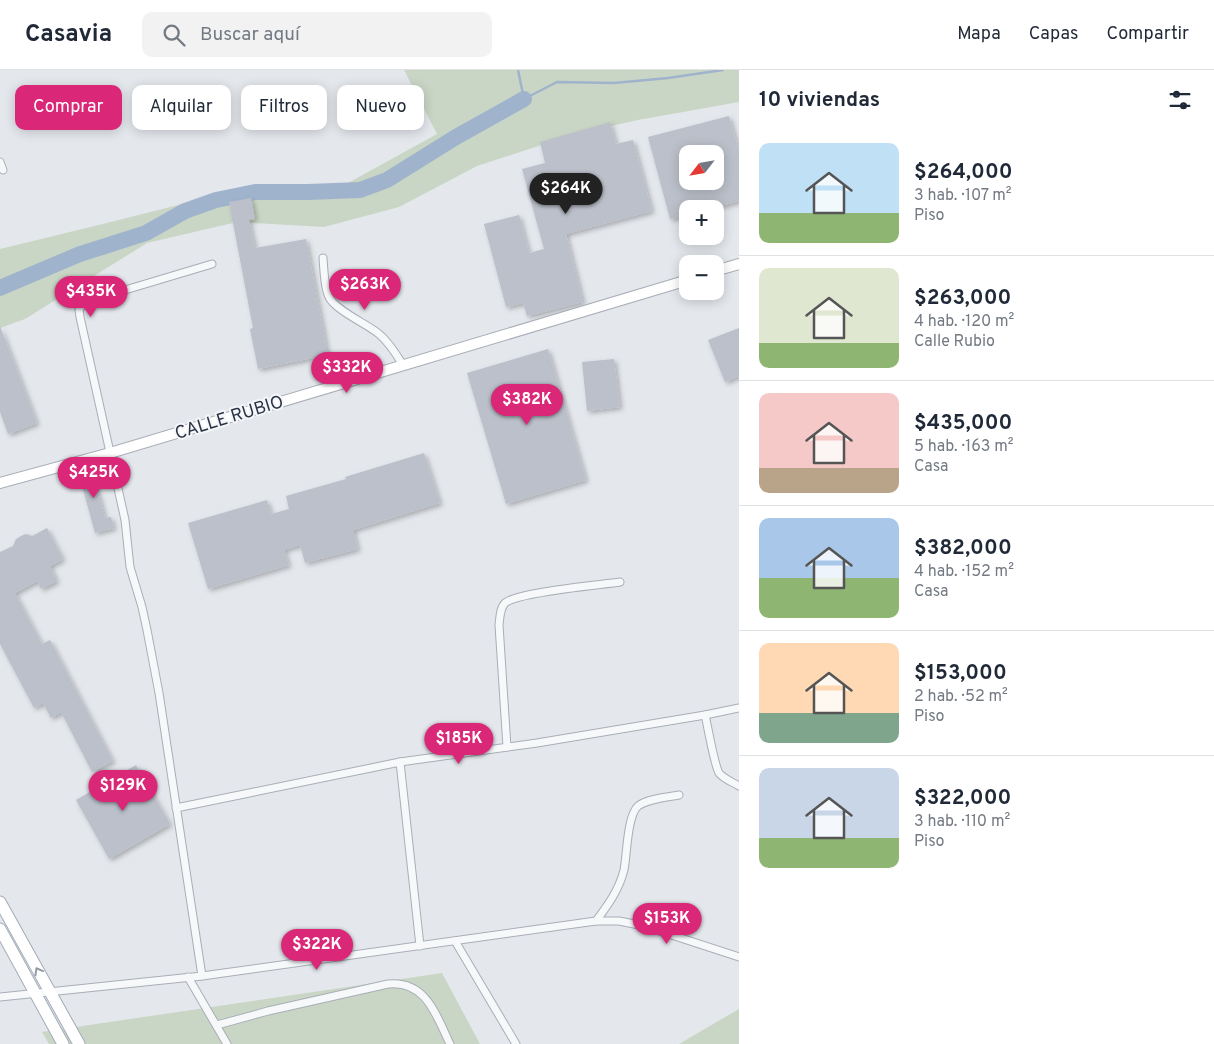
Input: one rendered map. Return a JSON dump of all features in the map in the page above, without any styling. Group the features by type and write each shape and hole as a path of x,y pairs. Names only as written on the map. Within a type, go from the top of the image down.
{"main road":[{"path":"0,902 79,1044"},
{"path":"0,929 63,1044"}],"street":[{"path":"0,162 3,170"},
{"path":"323,258 329,299 336,306 381,335 403,365"},
{"path":"202,976 147,630 130,567 126,520 80,310 85,302 212,264"},
{"path":"724,269 739,264"},
{"name":"CALLE RUBIO","path":"0,483 679,283"},
{"path":"507,747 499,625 501,610 504,604 511,599 543,592 620,582"},
{"path":"176,808 400,762 546,742 739,708"},
{"path":"705,715 719,772 739,786"},
{"path":"400,762 420,946"},
{"path":"596,921 616,892 624,871 626,849 634,811 647,802 679,795"},
{"path":"0,997 202,976 596,921 619,921 644,926 739,957"},
{"path":"455,941 516,1044"},
{"path":"188,977 227,1044"},
{"path":"217,1025 277,1009 396,983 416,989 422,994 435,1012 450,1044"}],"green space":[{"path":"404,70 739,70 739,102 638,120 575,134 477,166 399,207 324,227 237,222 147,243 25,319 0,328 0,249 241,189 348,183 437,134 424,109 424,85 412,85"},
{"path":"442,973 480,1044 49,1044 42,1032"},
{"path":"739,1009 739,1044 679,1044"}],"building":[{"path":"729,116 739,151 739,201 724,205 724,200 679,200 679,217 670,219 648,137"},
{"path":"610,122 616,144 633,140 652,211 566,234 583,302 527,316 523,303 506,307 484,224 519,215 529,253 544,249 522,169 545,163 540,142"},
{"path":"251,198 255,219 249,220 255,248 306,239 328,355 258,369 250,329 253,328 229,202"},
{"path":"0,326 37,423 8,434 0,412"},
{"path":"739,328 739,376 725,382 708,340"},
{"path":"548,349 586,480 506,504 467,373"},
{"path":"614,359 620,407 587,411 582,362"},
{"path":"424,453 440,503 353,530 358,549 305,563 300,545 284,550 289,565 208,589 188,523 267,500 271,514 289,509 286,496 346,479 345,477"},
{"path":"98,465 101,476 94,478 105,518 111,517 114,528 95,533 78,471"},
{"path":"47,528 63,559 50,566 57,581 41,589 37,581 15,593 42,644 50,640 113,761 92,772 61,712 51,718 43,703 34,708 0,644 0,552 13,546 16,539 21,536 26,534 32,536"},
{"path":"136,765 170,824 109,859 76,800"}],"waterway":[{"path":"518,70 524,99 557,82 614,83 723,70"},
{"path":"0,288 80,254 146,233 185,211 216,200 255,192 360,190 387,180 456,137 524,99"}]}
